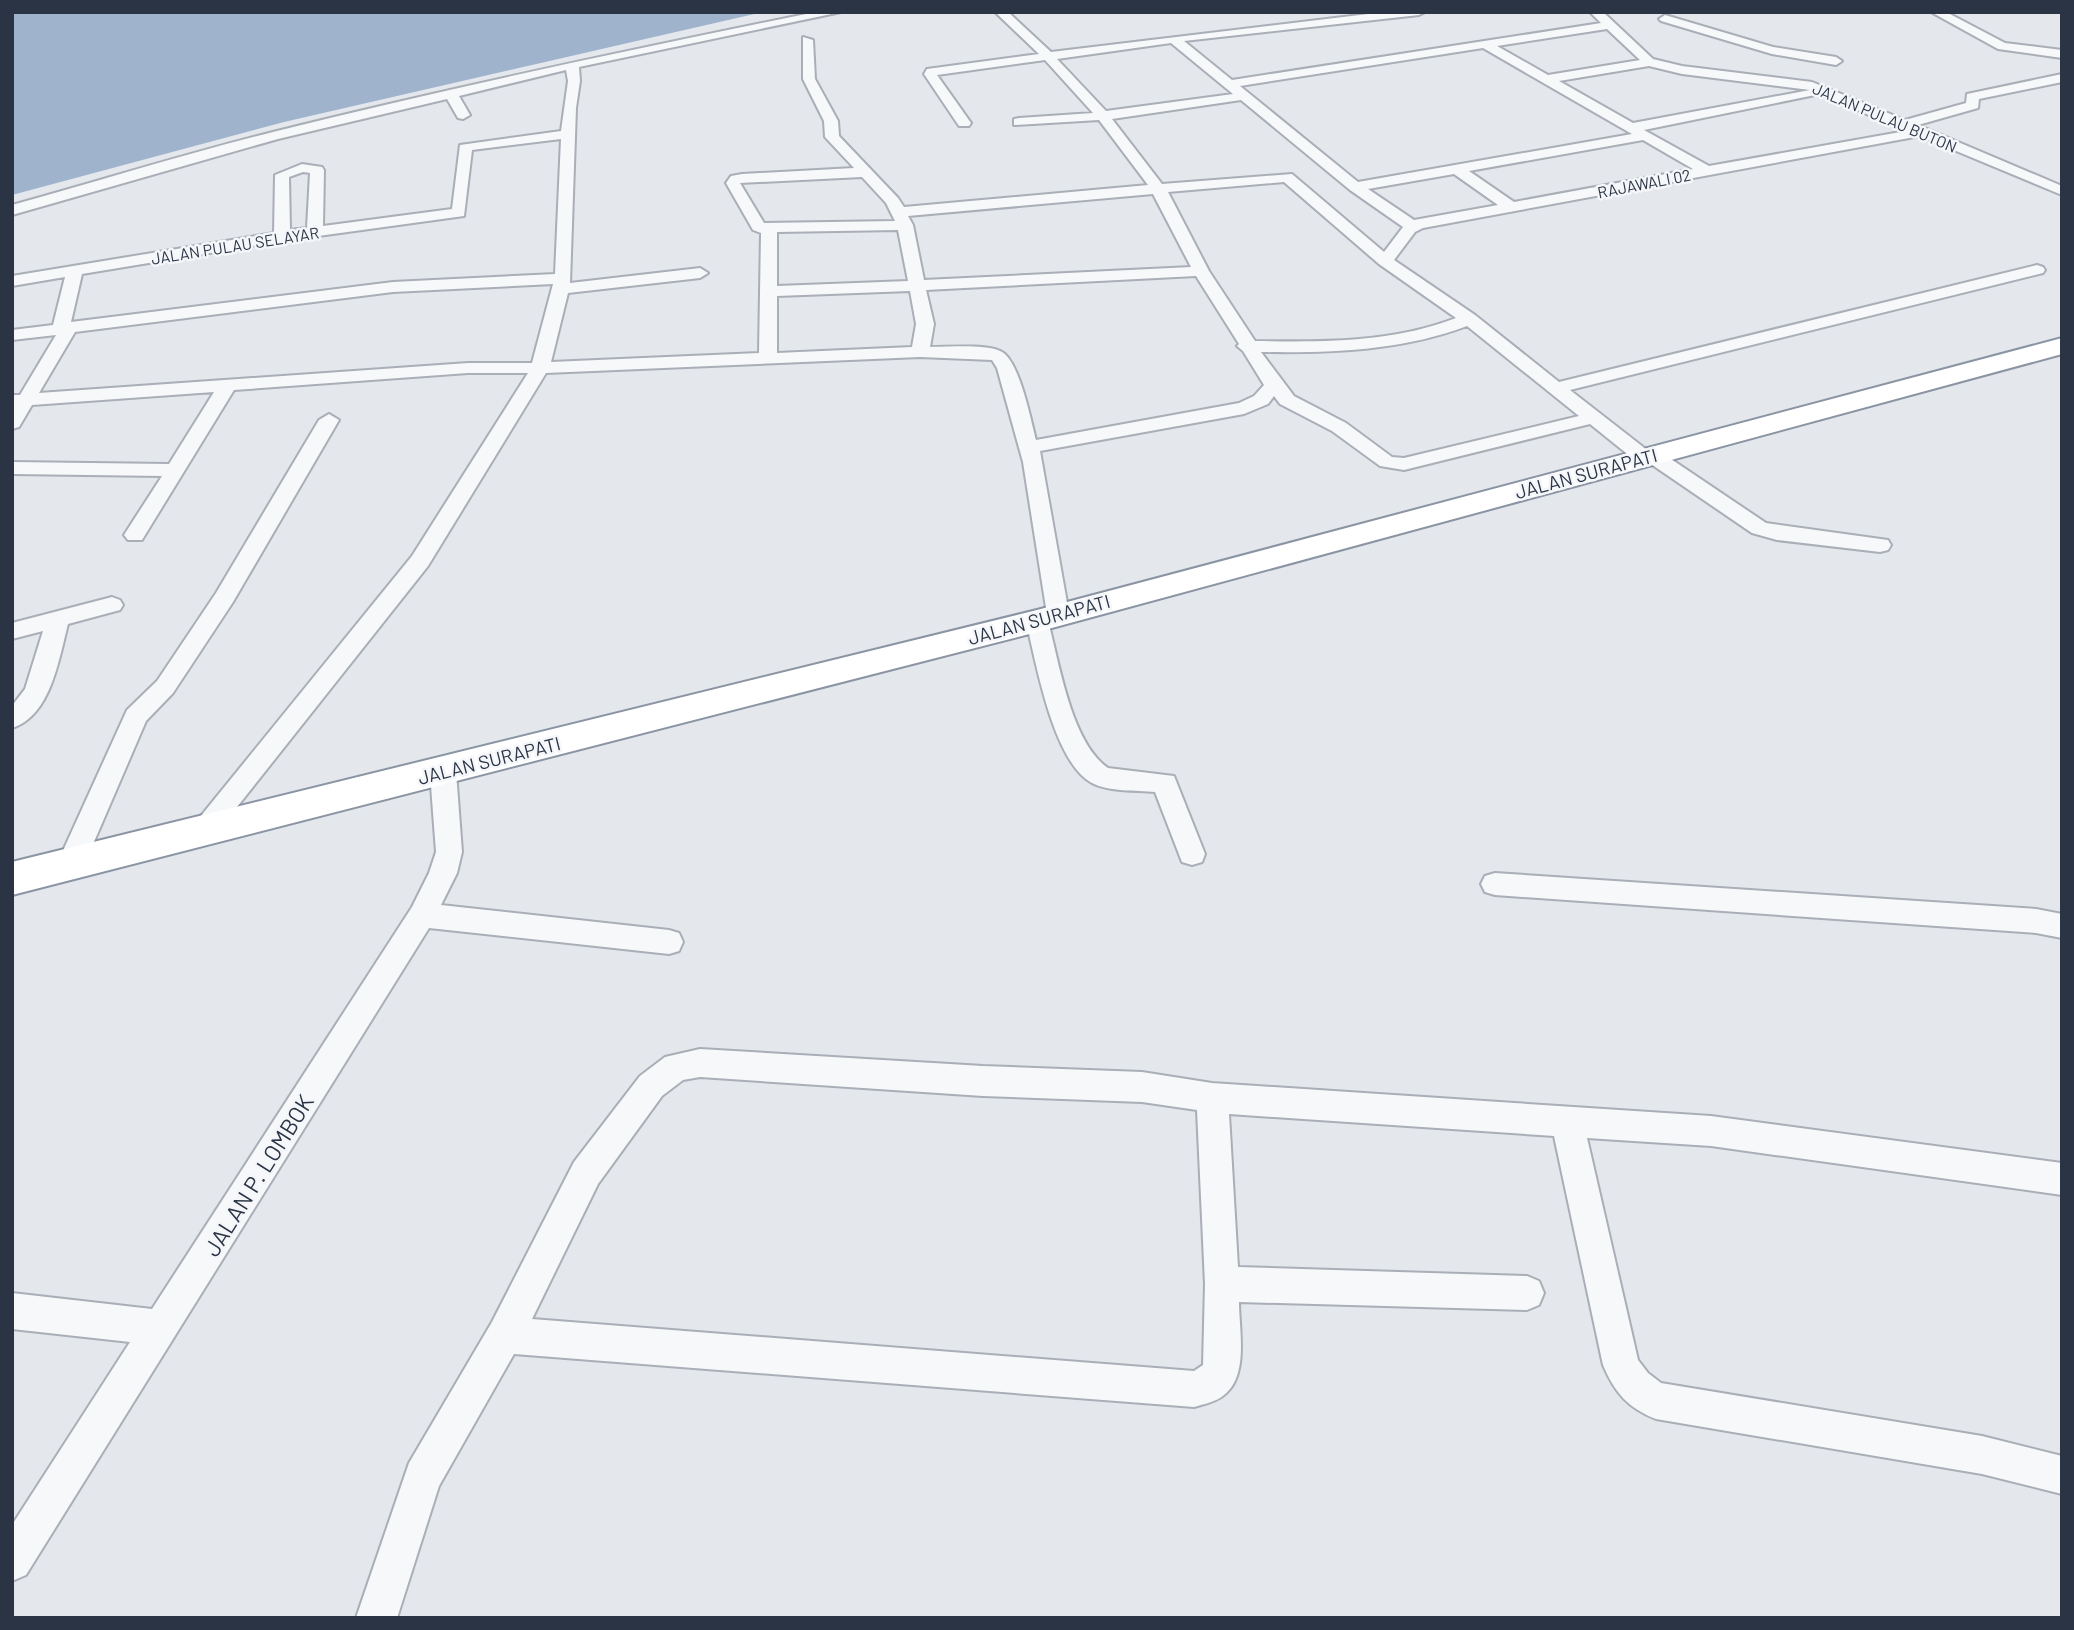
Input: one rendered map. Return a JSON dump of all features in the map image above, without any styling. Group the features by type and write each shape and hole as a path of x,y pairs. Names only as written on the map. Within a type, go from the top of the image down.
{"highway":[{"name":"JALAN SURAPATI","path":"12,879 1048,617 2062,346"}],"street":[{"path":"12,210 261,152 451,93 572,65 835,12"},
{"path":"1001,12 1029,43 1049,56 1103,116 1158,188 1201,271 1246,346 1287,400 1339,427 1387,462 1404,464 1593,418"},
{"path":"1252,18 1307,12"},
{"path":"964,123 931,72 1174,39 1419,12"},
{"path":"1596,12 1649,62"},
{"path":"1937,12 2002,46 2062,54"},
{"path":"1661,16 1695,43"},
{"path":"1661,16 1760,47 1836,61"},
{"path":"1228,84 1488,46 1610,25"},
{"path":"1174,39 1355,187 1412,226 1384,261"},
{"path":"807,40 809,79 831,121 832,137 893,201 902,218 925,324 920,352"},
{"path":"1488,46 1706,171"},
{"path":"1760,47 1793,74"},
{"path":"1714,59 1733,74"},
{"path":"1549,79 1649,62"},
{"name":"JALAN PULAU BUTON","path":"1649,62 1682,69 1799,83 2062,191"},
{"path":"205,829 420,561 540,368 562,284 568,134 574,80 572,65"},
{"path":"1904,125 1973,105 1972,97 2062,78"},
{"path":"1630,128 1824,91"},
{"path":"451,93 463,115"},
{"path":"1019,122 1103,116 1243,96"},
{"name":"RAJAWALI 02","path":"1412,226 1921,132"},
{"name":"JALAN PULAU SELAYAR","path":"12,281 282,236 459,213 465,148 568,134"},
{"path":"1355,187 1644,136"},
{"path":"261,152 274,171 282,175"},
{"path":"282,175 288,170 317,170 316,232"},
{"path":"1458,170 1513,208"},
{"path":"866,172 736,179 733,183 758,227 769,229 902,218 1158,188 1287,177 1384,261 1469,319 1593,418 1759,528 1777,533 1880,545"},
{"path":"282,175 282,236"},
{"path":"768,357 769,229"},
{"path":"12,423 20,401 65,329 75,270"},
{"path":"1556,388 2037,270"},
{"path":"769,291 1201,271"},
{"path":"12,335 393,287 562,284 701,273"},
{"path":"1246,346 1364,344 1408,338 1452,327 1469,319"},
{"path":"20,401 226,388 468,368 540,368 920,352 986,353 998,356 1006,368 1028,447 1048,617 1065,726 1084,762 1096,775 1165,783 1192,854"},
{"path":"1028,447 1244,408 1261,400 1273,385"},
{"path":"135,536 173,470 226,388"},
{"path":"71,864 136,716 166,687 225,597 329,420"},
{"path":"12,468 173,470"},
{"path":"12,631 113,605"},
{"path":"12,719 24,711 33,698 58,620"},
{"name":"JALAN P. LOMBOK","path":"12,1561 422,915 443,873 449,852 443,772"},
{"path":"1495,884 2036,920 2062,926"},
{"path":"422,915 669,942"},
{"path":"376,1618 423,1477 505,1335 586,1173 651,1086 676,1067 700,1063 970,1080 1142,1087 1212,1098 1711,1131 2062,1179"},
{"path":"505,1335 1194,1389 1210,1384 1221,1373 1222,1284 1212,1098"},
{"path":"1567,1122 1621,1365 1628,1381 1639,1392 1656,1401 1982,1455 2062,1475"},
{"path":"1222,1284 1527,1293"},
{"path":"12,1311 161,1328"}],"water":[{"path":"12,12 763,12 284,122 12,195"}]}
